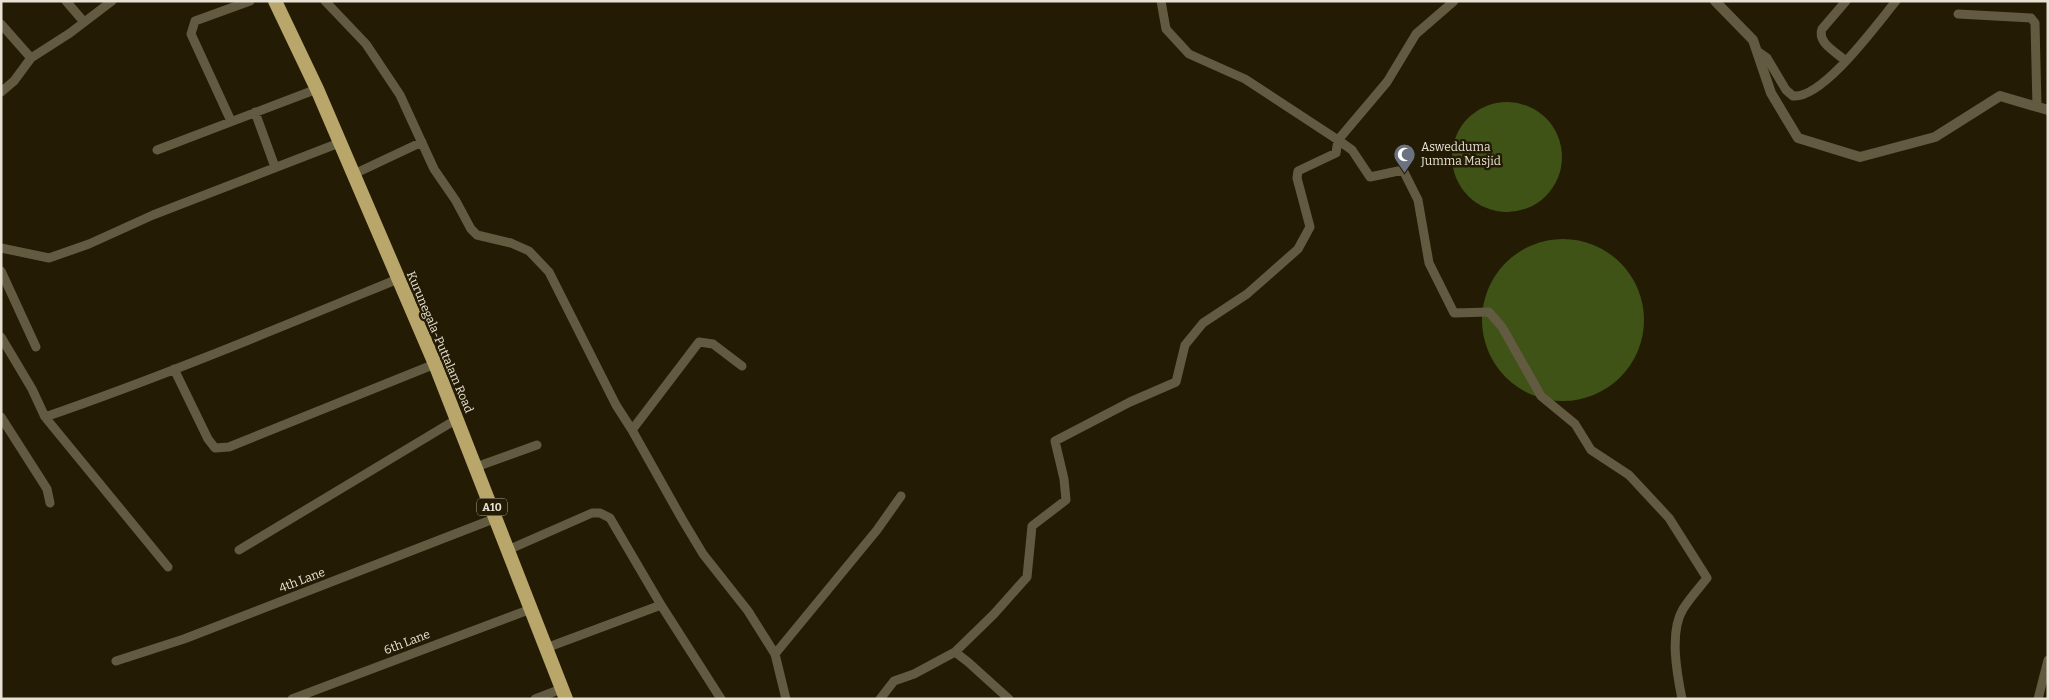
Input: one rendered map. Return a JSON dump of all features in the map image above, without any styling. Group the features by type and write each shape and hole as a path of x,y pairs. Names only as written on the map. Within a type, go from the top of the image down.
{"highway":[{"name":"Kurunegala-Puttalam Road","path":"275,1 317,89 435,364 564,694"}],"street":[{"path":"66,1 84,22"},
{"path":"1,92 14,81 31,58 112,1"},
{"path":"231,121 191,34 195,21 250,1"},
{"path":"325,1 366,44 400,95 434,169 456,201 471,229 477,235 511,243 529,251 549,272 616,405 682,519 703,554 748,611 775,654 786,699"},
{"path":"1161,1 1166,29 1190,54 1245,79 1338,140 1352,150 1370,177 1403,170 1418,200 1429,263 1454,312 1489,312 1502,327 1541,396 1574,424 1591,450 1629,475 1670,518 1707,578 1682,611 1675,640 1676,672 1682,699"},
{"path":"880,699 894,681 914,674 955,652 994,614 1027,577 1032,526 1066,500 1064,479 1055,442 1130,402 1176,382 1185,345 1203,323 1247,294 1298,250 1310,226 1297,178 1298,171 1336,153 1338,140 1387,82 1416,34 1454,1"},
{"path":"1715,1 1754,40 1771,93 1798,138 1860,158 1934,137 2000,96 2048,110"},
{"path":"1846,1 1822,29 1820,34 1821,40 1846,61"},
{"path":"1757,51 1767,58 1786,90 1793,96 1806,95 1846,61 1896,1"},
{"path":"1958,14 2031,18 2035,23 2037,107"},
{"path":"1,24 31,58"},
{"path":"157,150 317,89"},
{"path":"255,112 275,168"},
{"path":"1,248 49,258 89,244 153,215 339,142"},
{"path":"354,174 422,142"},
{"path":"1,271 36,347"},
{"path":"45,417 106,396 398,279"},
{"path":"1,338 28,381 45,417 168,567"},
{"path":"632,430 699,342 713,344 742,366"},
{"path":"174,369 208,439 215,448 229,447 435,364"},
{"path":"1,417 46,489 50,503"},
{"path":"239,550 456,419"},
{"path":"476,467 537,445"},
{"path":"775,654 877,530 901,496"},
{"path":"508,550 592,513 600,513 610,518 718,698"},
{"name":"4th Lane","path":"116,661 184,639 496,518"},
{"path":"546,648 661,605"},
{"name":"6th Lane","path":"292,699 531,608"},
{"path":"955,652 1009,699"},
{"path":"2038,699 2048,660"},
{"path":"535,699 564,694"}],"green space":[{"path":"1507,102 1528,106 1546,118 1558,136 1562,157 1558,178 1546,196 1528,208 1507,212 1486,208 1468,196 1456,178 1452,157 1456,136 1468,118 1486,106"},
{"path":"1571,239 1594,245 1614,257 1626,269 1641,296 1644,320 1641,344 1638,351 1626,371 1614,383 1587,398 1555,401 1532,395 1512,383 1500,371 1485,344 1482,312 1488,289 1500,269 1512,257 1539,242"}],"place":[{"name":"Aswedduma Jumma Masjid","path":"1405,173"}]}
